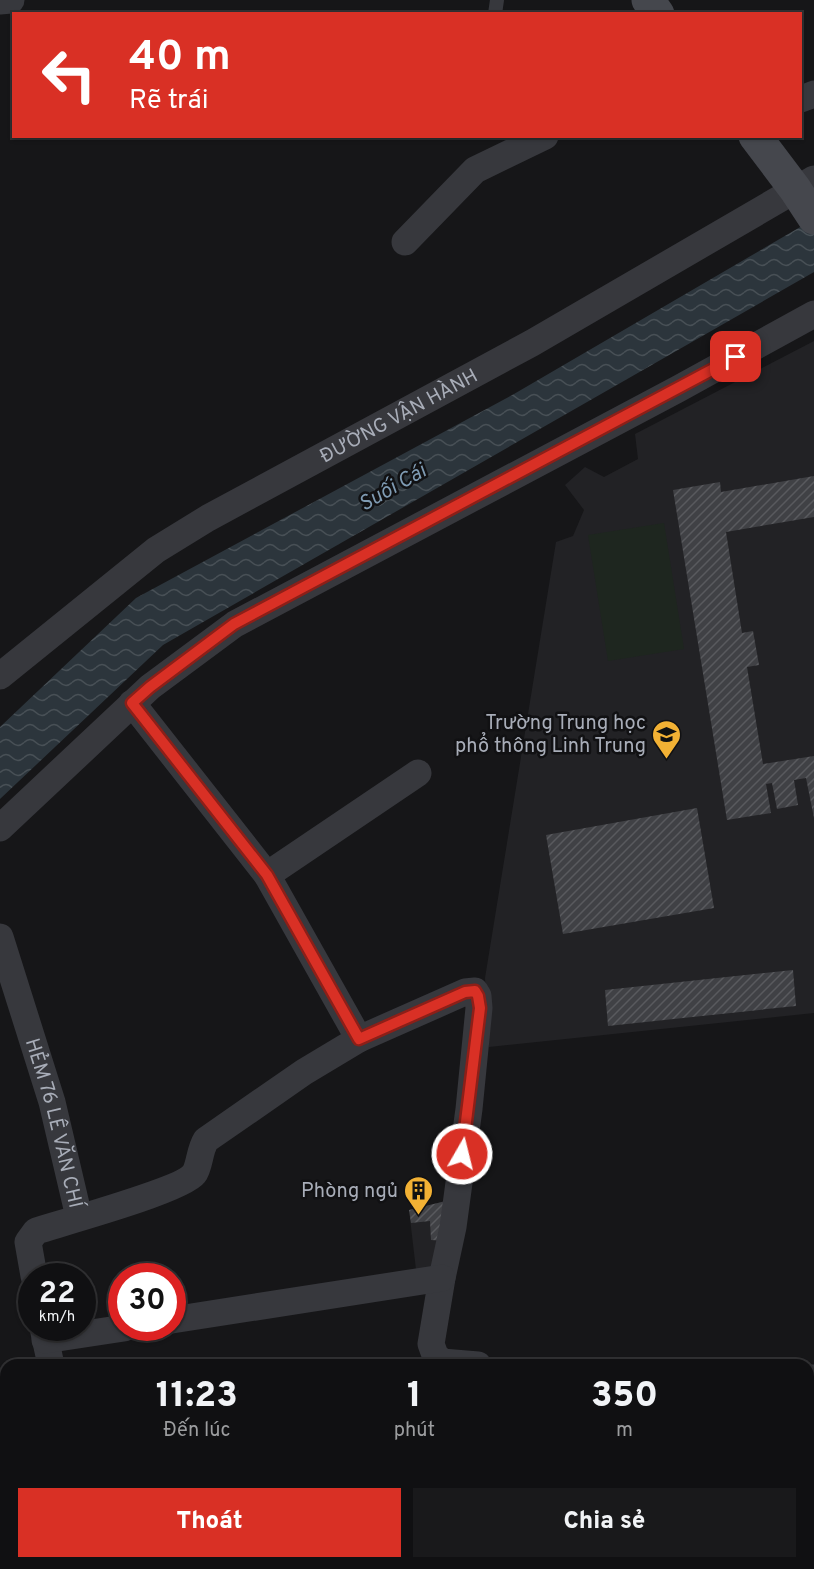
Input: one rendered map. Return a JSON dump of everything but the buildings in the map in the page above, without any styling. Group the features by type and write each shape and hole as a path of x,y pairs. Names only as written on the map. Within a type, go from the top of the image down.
{"street":[{"path":"0,1 11,0"},
{"path":"405,242 475,170 541,138"},
{"path":"757,138 808,199"},
{"name":"ĐƯỜNG VẬN HÀNH","path":"0,676 156,550 199,524 531,343 808,199"},
{"path":"0,828 150,687 234,624 657,400 814,314"},
{"path":"132,703 267,875 359,1039"},
{"path":"267,875 418,773"},
{"name":"HẺM 76 LÊ VĂN CHÍ","path":"0,938 52,1102 79,1217 36,1231 28,1242 32,1263"},
{"path":"79,1217 153,1194 188,1180 195,1173 200,1148 206,1140 304,1072 359,1039 465,992 475,991 480,1008 469,1108 453,1227 426,1359"},
{"path":"186,1318 442,1278"},
{"path":"46,1344 108,1331"}],"shaded area":[{"name":"Trường Trung học phổ thông Linh Trung","path":"814,341 814,1013 489,1047 485,978 556,542 573,536 584,510 565,485 585,467 604,477 638,459 635,434"},
{"path":"664,523 684,649 608,661 588,535"},
{"path":"450,1200 438,1275 417,1278 409,1210"}],"water":[{"name":"Suối Cái","path":"814,219 814,272 163,645 0,799 0,727 136,598 514,394"}],"place":[{"name":"Trường Trung học phổ thông Linh Trung","path":"667,760"},
{"name":"Phòng ngủ","path":"419,1216"}],"route":[{"path":"462,1154 480,1008 475,991 465,992 359,1039 267,875 132,703 234,624 736,357"}]}
